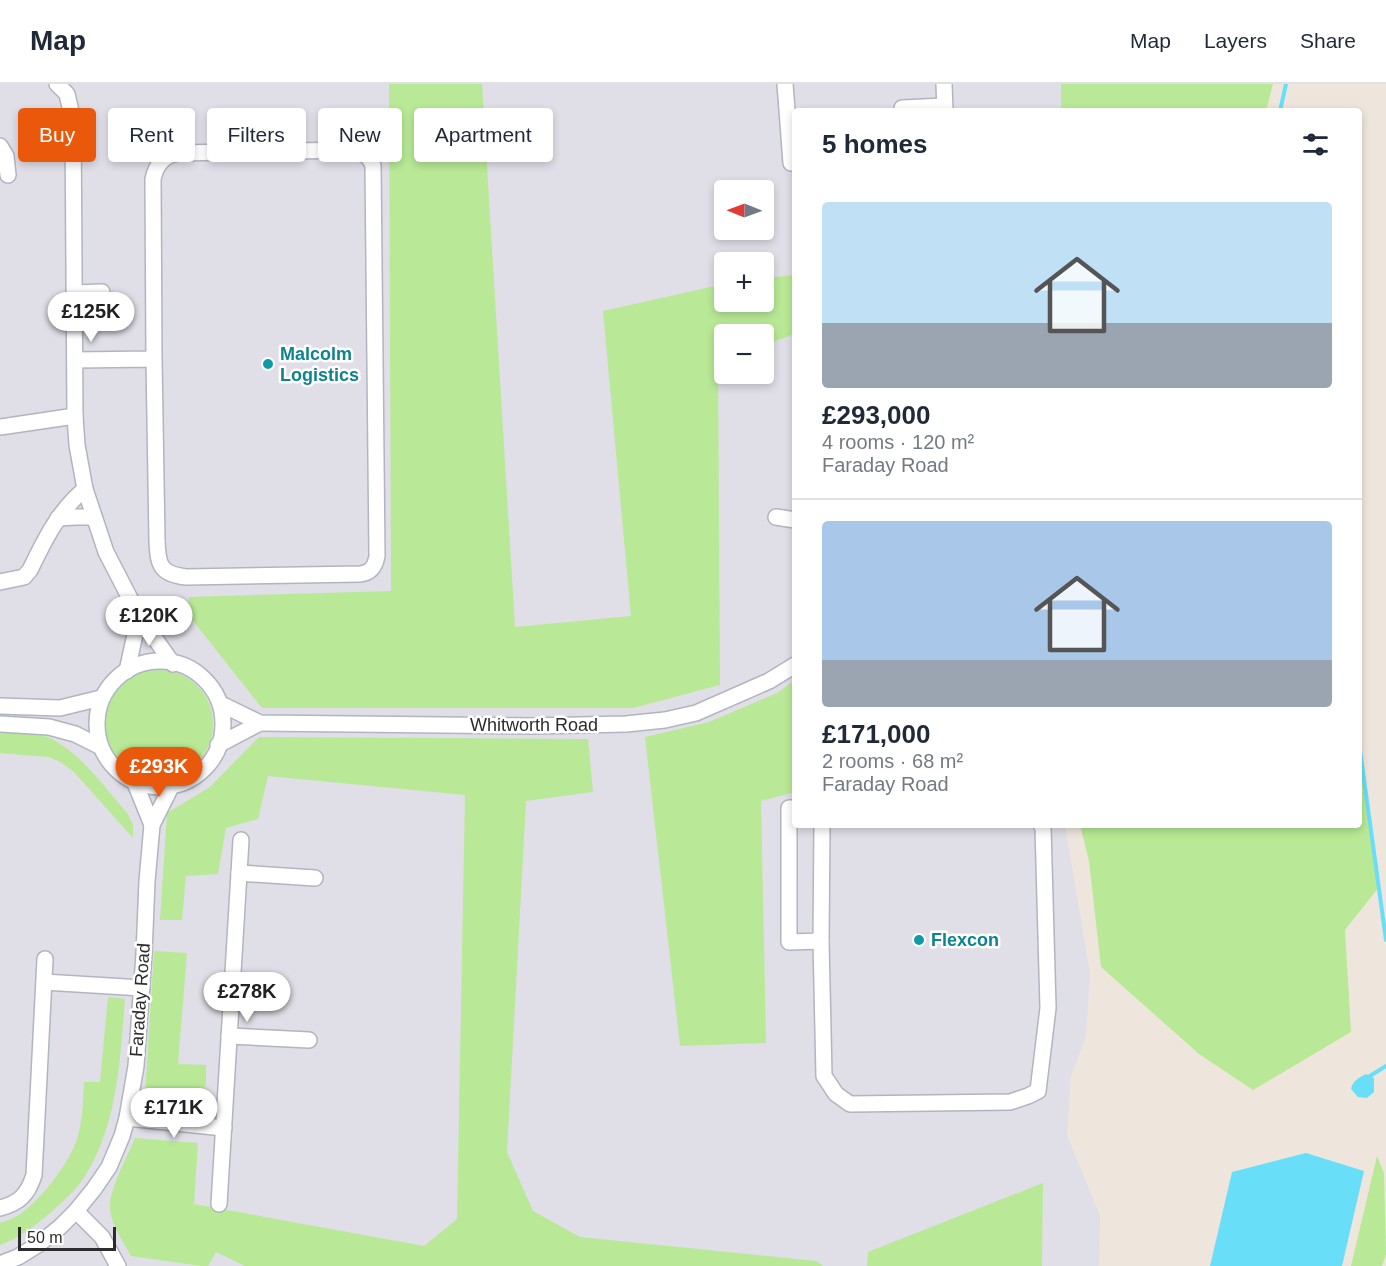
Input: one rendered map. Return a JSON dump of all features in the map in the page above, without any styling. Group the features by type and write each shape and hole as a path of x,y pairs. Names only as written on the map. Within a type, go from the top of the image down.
{"street":[{"path":"57,84 67,94 73,120 75,416 77,445 85,489 106,552 139,616 173,664"},
{"path":"785,84 792,163"},
{"path":"902,108 944,108 944,84"},
{"path":"0,146 6,156 8,176"},
{"path":"347,150 367,155 373,166 377,556 372,570 360,574 186,577 172,575 164,570 158,556 157,541 154,359 153,179 162,160 172,154 189,153 347,150"},
{"path":"74,293 102,292"},
{"path":"75,360 154,359"},
{"path":"0,427 75,416"},
{"path":"0,582 24,577 58,518 85,489"},
{"path":"58,518 93,517"},
{"path":"776,517 792,520"},
{"path":"127,671 139,616"},
{"path":"157,662 173,664 198,672 211,686 220,704 224,723 219,745 207,765 191,780 171,788 135,783 119,774 99,746 96,730 97,713 102,698 111,684 127,671 140,665 157,662"},
{"name":"Whitworth Road","path":"220,704 260,723 532,726 626,724 665,720 696,713 769,681 792,667"},
{"path":"0,706 60,708 102,698"},
{"name":"Whitworth Road","path":"219,745 260,723"},
{"path":"0,724 50,727 75,734 99,746"},
{"name":"Faraday Road","path":"135,783 152,825"},
{"name":"Faraday Road","path":"0,1264 39,1245 60,1227 94,1189 116,1151 127,1118 136,1066 152,825 171,788"},
{"path":"792,808 789,808 789,942 821,941"},
{"path":"822,828 821,941 824,1076 836,1094 850,1104 1010,1102 1038,1091 1048,1008 1043,828"},
{"path":"219,1204 241,840"},
{"path":"239,873 315,878"},
{"path":"0,1208 12,1204 26,1193 34,1175 45,959"},
{"path":"44,982 142,988"},
{"path":"230,1036 309,1040"},
{"path":"127,1118 224,1128"},
{"path":"76,1211 102,1238 118,1266"}],"shaded area":[{"path":"0,84 1061,84 1061,108 792,108 792,828 1066,828 1090,973 1086,1036 1071,1076 1067,1135 1100,1216 1099,1266 0,1266"}],"green space":[{"path":"389,84 482,84 483,108 414,108 414,162 487,162 515,627 631,616 603,311 714,286 714,312 774,312 774,277 792,275 792,335 774,341 774,324 714,324 714,384 718,384 720,685 633,708 262,708 187,613 189,597 391,591 389,162 402,162 402,108 389,108"},
{"path":"1061,84 1273,84 1267,108 1061,108"},
{"path":"159,670 180,674 197,686 209,703 213,724 209,745 197,762 180,774 159,778 138,774 121,762 109,745 105,724 109,703 121,686 138,674"},
{"path":"792,682 792,793 761,801 766,1043 680,1046 645,737 709,722 777,693"},
{"path":"0,731 42,735 66,748 89,768 128,814 133,825 133,838 74,772 60,762 49,757 0,753"},
{"path":"259,737 588,739 593,792 526,801 507,1152 533,1211 580,1237 816,1261 823,1266 245,1266 216,1252 208,1266 201,1266 131,1256 113,1221 110,1202 115,1183 135,1138 198,1143 194,1204 424,1246 457,1219 465,795 268,776 258,819 226,828 218,874 186,876 182,920 160,920 167,813 210,787"},
{"path":"1362,771 1379,887 1345,930 1351,1032 1253,1090 1199,1054 1101,967 1089,861 1081,828 1362,828"},
{"path":"154,951 187,953 178,1064 206,1065 206,1086 194,1098 145,1096"},
{"path":"108,997 125,999 119,1068 111,1113 96,1156 85,1176 60,1205 14,1239 0,1245 0,1223 17,1216 35,1202 68,1159 77,1139 84,1082 100,1082"},
{"path":"1377,1156 1384,1173 1386,1254 1382,1266 1351,1266"},
{"path":"1043,1183 1042,1266 867,1266 868,1252"}],"water":[{"path":"1366,1074 1374,1078 1374,1092 1367,1098 1358,1097 1351,1089 1352,1086"},
{"path":"1306,1153 1364,1171 1342,1266 1210,1266 1232,1172"}],"waterway":[{"path":"1281,108 1286,84"},
{"path":"1362,765 1386,940"},
{"path":"1370,1076 1386,1066"}],"place":[{"name":"Malcolm Logistics","path":"268,364"},
{"name":"Flexcon","path":"919,940"}]}
